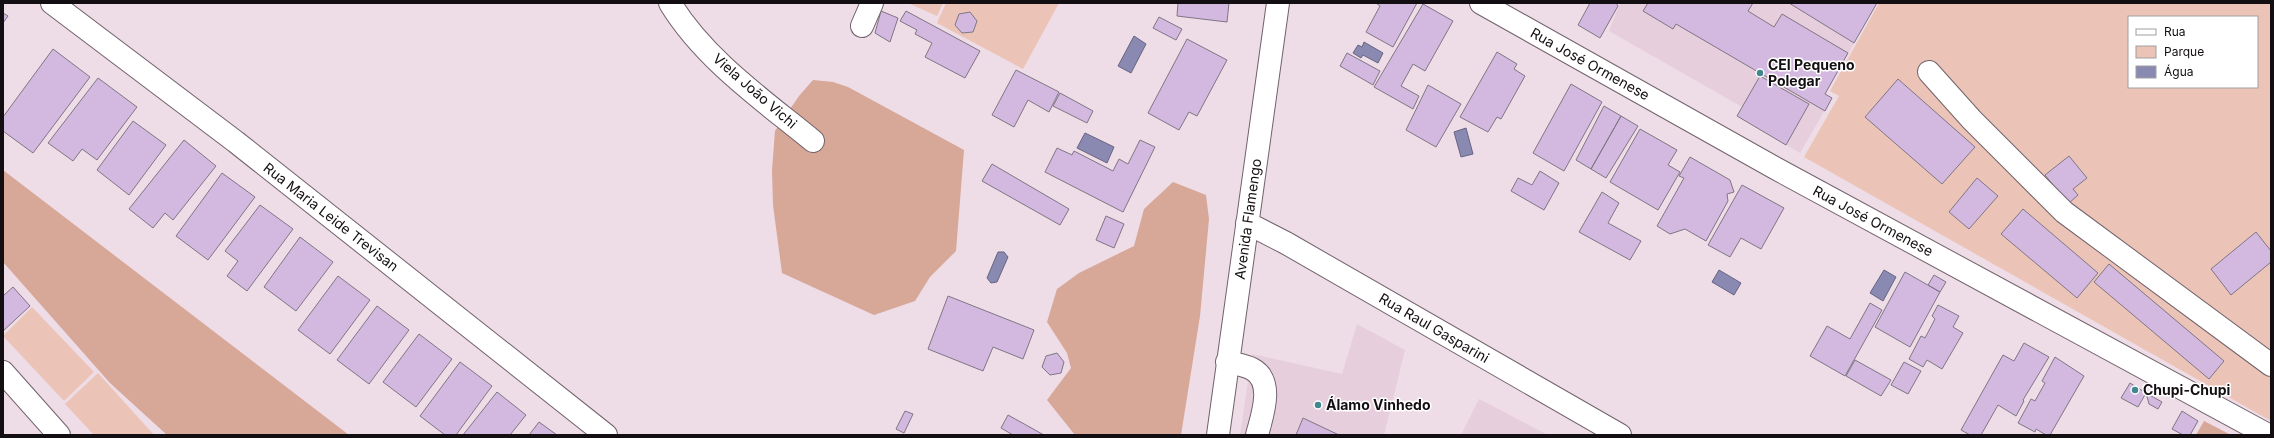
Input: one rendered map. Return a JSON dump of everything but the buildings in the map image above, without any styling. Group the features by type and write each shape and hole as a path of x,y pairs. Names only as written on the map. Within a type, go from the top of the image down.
{"street":[{"name":"Rua Maria Leide Trevisan","path":"52,3 236,142 606,435"},
{"name":"Viela João Vichi","path":"670,3 678,17 729,72 813,141"},
{"path":"862,26 872,3"},
{"name":"Avenida Flamengo","path":"1218,435 1278,3"},
{"name":"Rua José Ormenese","path":"1481,3 1775,168 2268,435"},
{"path":"1930,72 1972,120 2064,212 2271,365"},
{"name":"Rua Raul Gasparini","path":"1247,223 1286,243 1620,435"},
{"path":"1227,362 1252,369 1261,379 1266,397 1257,435"},
{"path":"3,372 59,435"}],"shaded area":[{"name":"CEI Pequeno Polegar","path":"1620,3 1877,3 1825,94 1832,98 1800,153 1737,116 1742,107 1609,31"},
{"path":"813,80 833,82 848,87 964,150 956,251 930,277 915,301 874,315 782,273 773,205 772,170 775,131 799,96"},
{"path":"3,170 349,435 167,435 110,383 3,262"},
{"path":"1173,182 1206,195 1209,219 1200,316 1181,435 1075,435 1047,400 1071,368 1067,353 1047,322 1057,289 1079,273 1134,246 1144,209"},
{"name":"Álamo Vinhedo","path":"1357,324 1405,350 1384,435 1240,435 1252,354 1342,374"},
{"name":"Álamo Vinhedo","path":"1479,399 1548,435 1461,435"},
{"path":"2204,421 2231,435 2196,435"}],"green space":[{"path":"908,3 943,3 937,16"},
{"path":"946,3 1059,3 1023,69 937,23"},
{"path":"1879,3 2271,3 2271,421 1804,157 1839,96 1830,91"},
{"path":"32,307 94,372 64,401 3,336"},
{"path":"98,373 154,435 94,435 65,404"}],"water":[{"path":"1134,36 1146,44 1131,73 1118,66"},
{"path":"1364,42 1383,53 1378,63 1363,55 1361,58 1353,53 1358,45 1362,47"},
{"path":"1466,128 1473,154 1461,157 1454,132"},
{"path":"1085,133 1114,147 1107,163 1077,148"},
{"path":"998,252 1004,252 1008,257 997,282 991,283 987,278"},
{"path":"1719,270 1741,283 1734,295 1712,282"},
{"path":"1884,270 1896,277 1883,301 1870,293"}],"place":[{"name":"CEI Pequeno Polegar","path":"1760,73"},
{"name":"Chupi-Chupi","path":"2135,390"},
{"name":"Álamo Vinhedo","path":"1318,405"}]}
